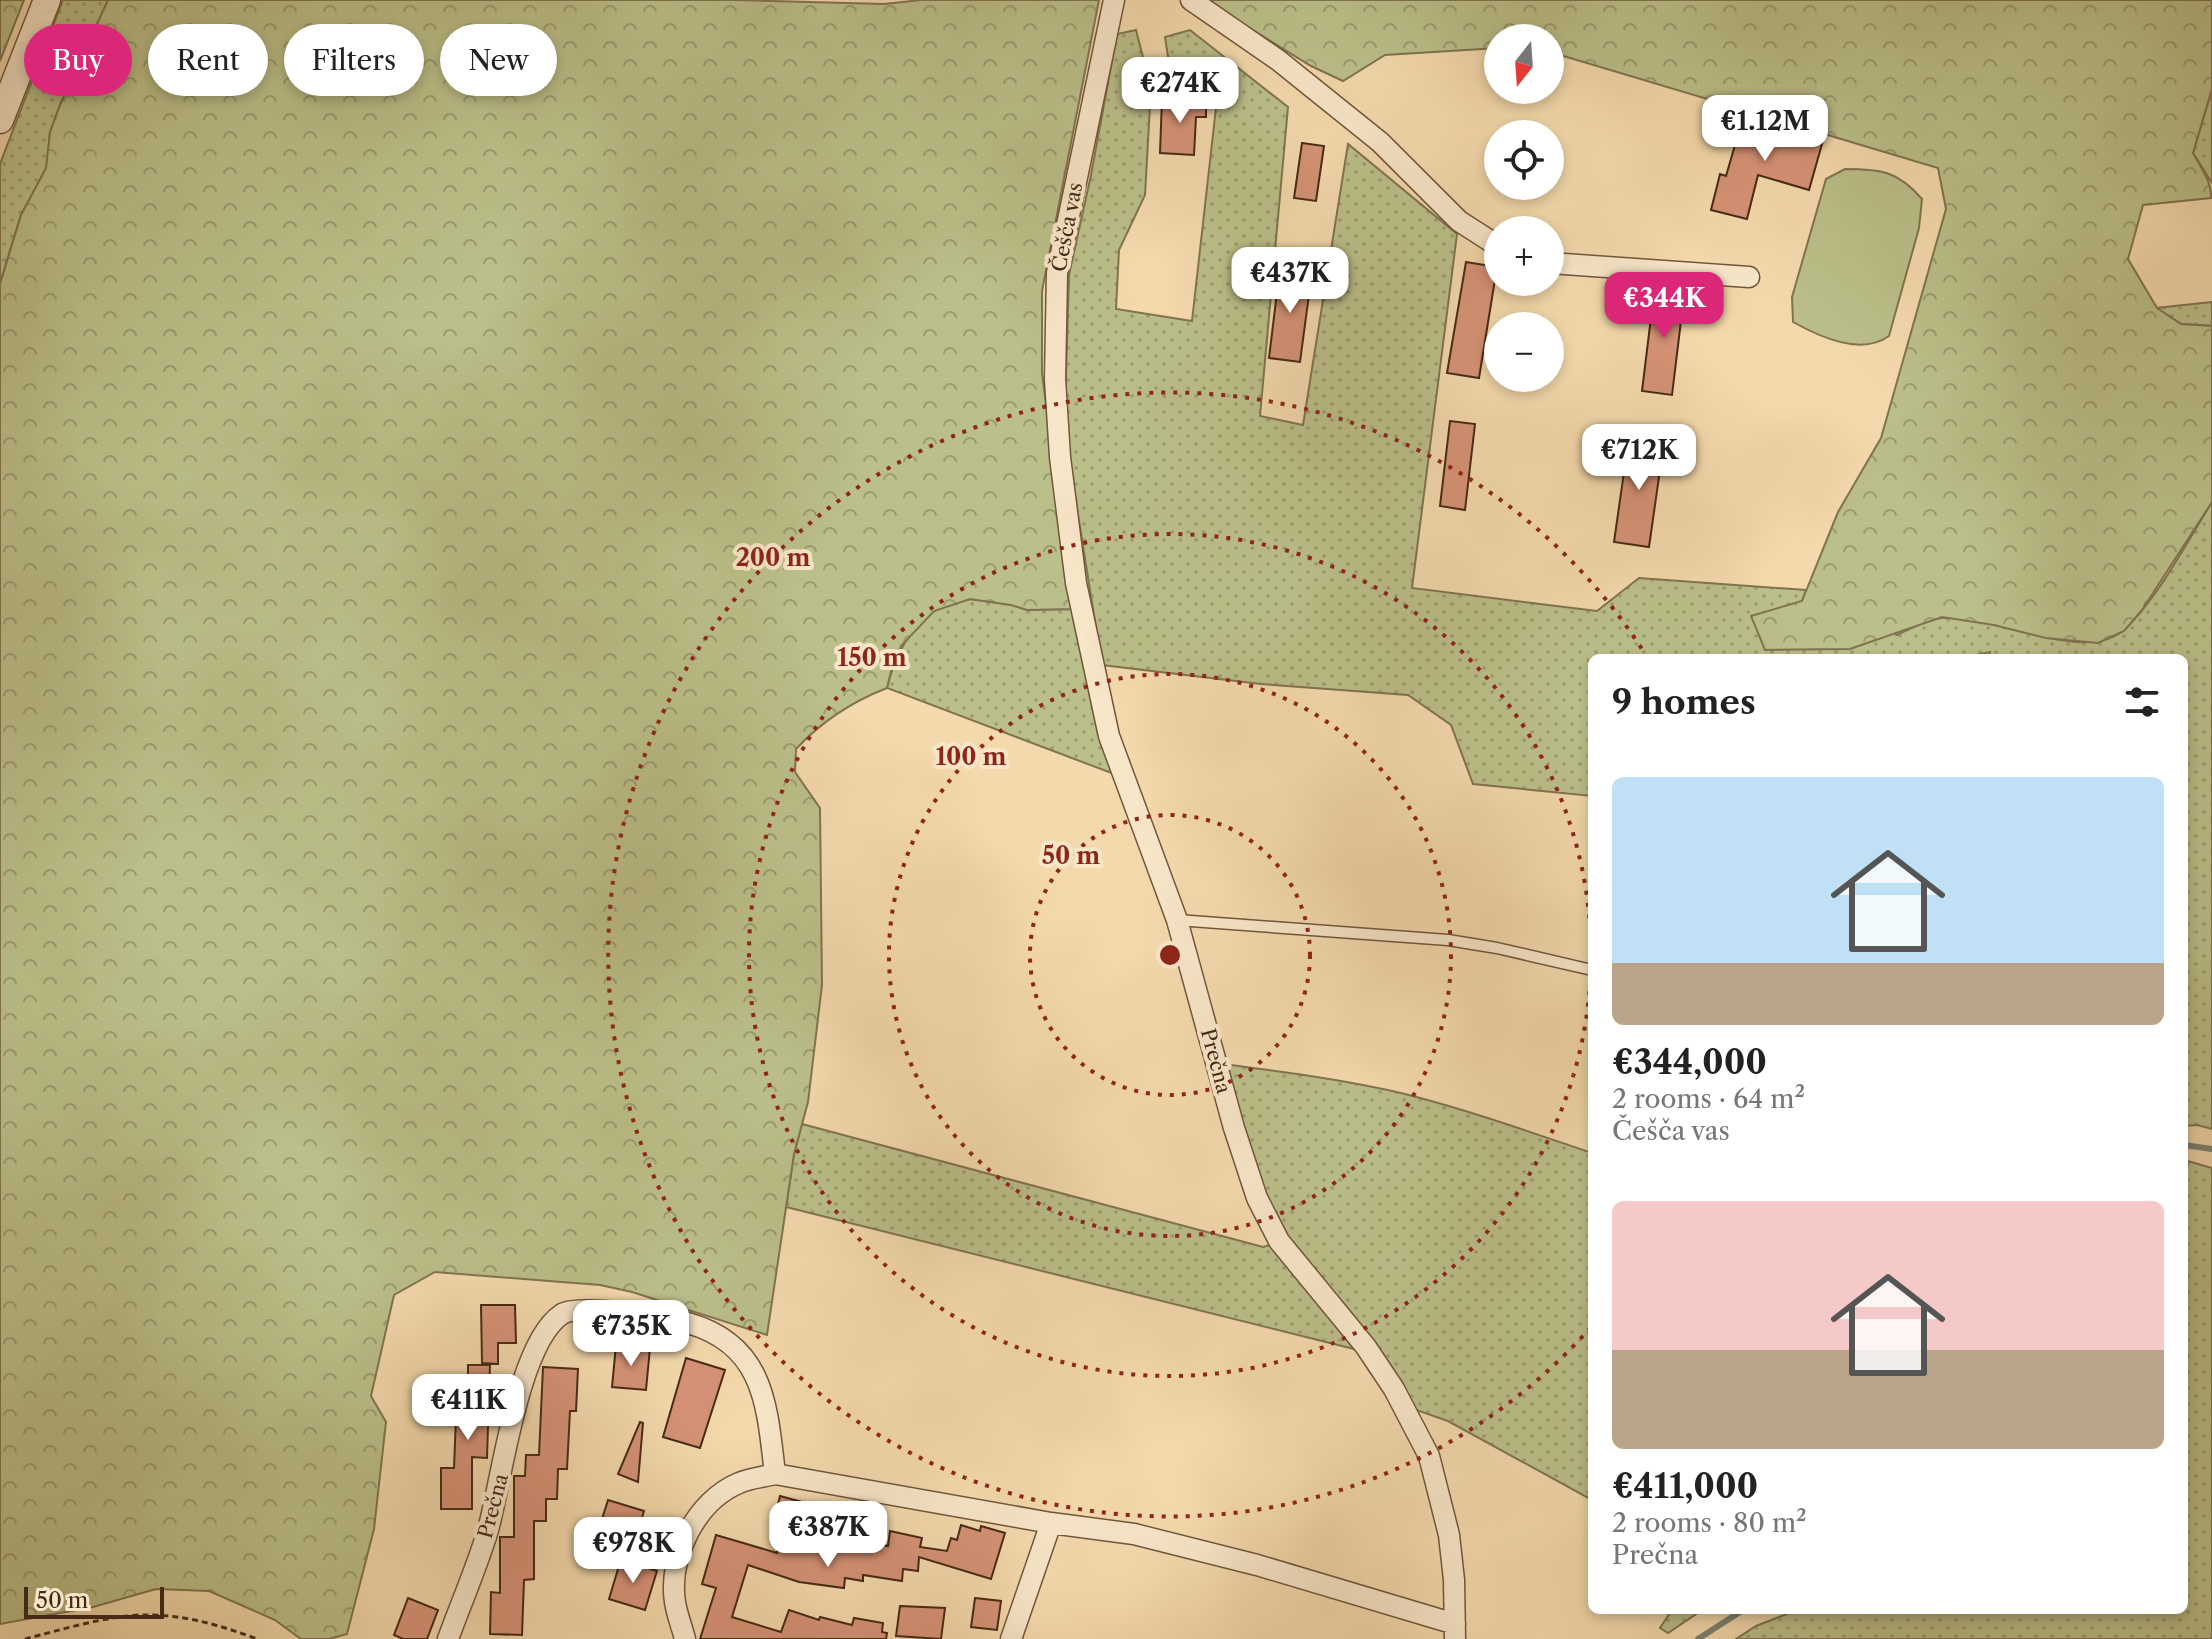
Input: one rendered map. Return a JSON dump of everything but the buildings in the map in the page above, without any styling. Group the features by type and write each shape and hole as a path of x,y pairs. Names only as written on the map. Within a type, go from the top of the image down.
{"street":[{"path":"0,120 47,0"},
{"name":"Češča vas","path":"1060,457 1055,379 1057,273 1114,0"},
{"path":"1191,0 1278,60 1368,133 1459,221 1484,237"},
{"path":"1564,264 1749,277"},
{"name":"Prečna","path":"685,1639 675,1600 676,1574 687,1533 699,1512 712,1498 739,1482 775,1474 1149,1538 1287,1573 1455,1632 1449,1535 1429,1456 1410,1417 1366,1347 1279,1241 1257,1198 1234,1128 1177,920 1109,736 1076,583 1060,457"},
{"name":"Prečna","path":"448,1639 487,1532 536,1344 549,1325 565,1312 601,1311 688,1323 716,1334 743,1354 762,1388 775,1474"},
{"path":"1011,1639 1051,1523"}],"lane":[{"path":"1177,920 1448,940 1588,969"}],"path":[{"path":"25,1639 77,1626 146,1615 208,1621 257,1639"}],"green space":[{"path":"0,0 24,0 0,61"},
{"path":"63,0 108,0 97,24 54,24"},
{"path":"108,0 735,0 884,4 921,0 1099,0 1042,291 1042,373 1072,609 1027,610 970,599 934,611 901,646 887,688 838,713 796,749 795,772 820,808 822,985 808,1102 794,1154 767,1335 632,1292 600,1285 435,1272 394,1295 371,1396 386,1422 374,1529 347,1634 329,1639 301,1639 275,1620 209,1591 156,1589 93,1607 0,1624 0,284 21,215 46,168 50,132 64,96 132,96 132,24 97,24"},
{"path":"1204,0 2212,0 2212,89 2193,153 2208,180 2211,198 2143,205 2128,259 2157,308 2181,324 2212,326 2212,502 2142,610 2124,631 2098,643 2046,638 1994,625 1942,617 1850,649 1765,650 1751,616 1802,601 1838,512 1881,438 1946,209 1938,168 1564,56 1564,24 1484,24 1484,49 1385,55 1343,81 1311,66"},
{"path":"1136,30 1151,88 1145,195 1119,250 1116,309 1192,321 1218,90 1170,70 1165,37 1190,30 1288,107 1260,416 1303,425 1348,144 1457,234 1412,588 1597,611 1639,578 1806,590 1802,601 1897,635 1942,618 1986,623 2063,641 2087,642 2109,639 2138,616 2212,502 2212,1129 2188,1126 2188,654 1588,654 1588,796 1473,784 1451,725 1408,695 1261,684 1102,665 1070,465 1065,405 1069,275 1117,34"},
{"path":"2212,89 2212,183 2193,153"},
{"path":"26,96 64,96 50,132 47,168 21,215 0,284 0,164"},
{"path":"1845,169 1869,170 1897,177 1922,199 1919,228 1889,336 1866,344 1841,342 1793,322 1792,297 1826,179"},
{"path":"2212,302 2212,326 2181,324 2156,308"},
{"path":"970,599 1027,610 1072,609 1114,774 887,688 898,656 916,627 937,610"},
{"path":"1224,1064 1338,1080 1405,1094 1588,1152 1588,1498 1448,1421 1416,1410 1367,1335 1285,1233 1265,1195"},
{"path":"802,1124 1263,1247 1273,1244 1354,1349 786,1207"},
{"path":"2188,1161 2212,1168 2212,1639 1736,1639 1756,1626 1787,1614 2188,1614"},
{"path":"1669,1614 1696,1614 1668,1633 1660,1628"}],"waterway":[{"path":"2188,1146 2212,1149"},
{"path":"1698,1639 1737,1614"}]}
